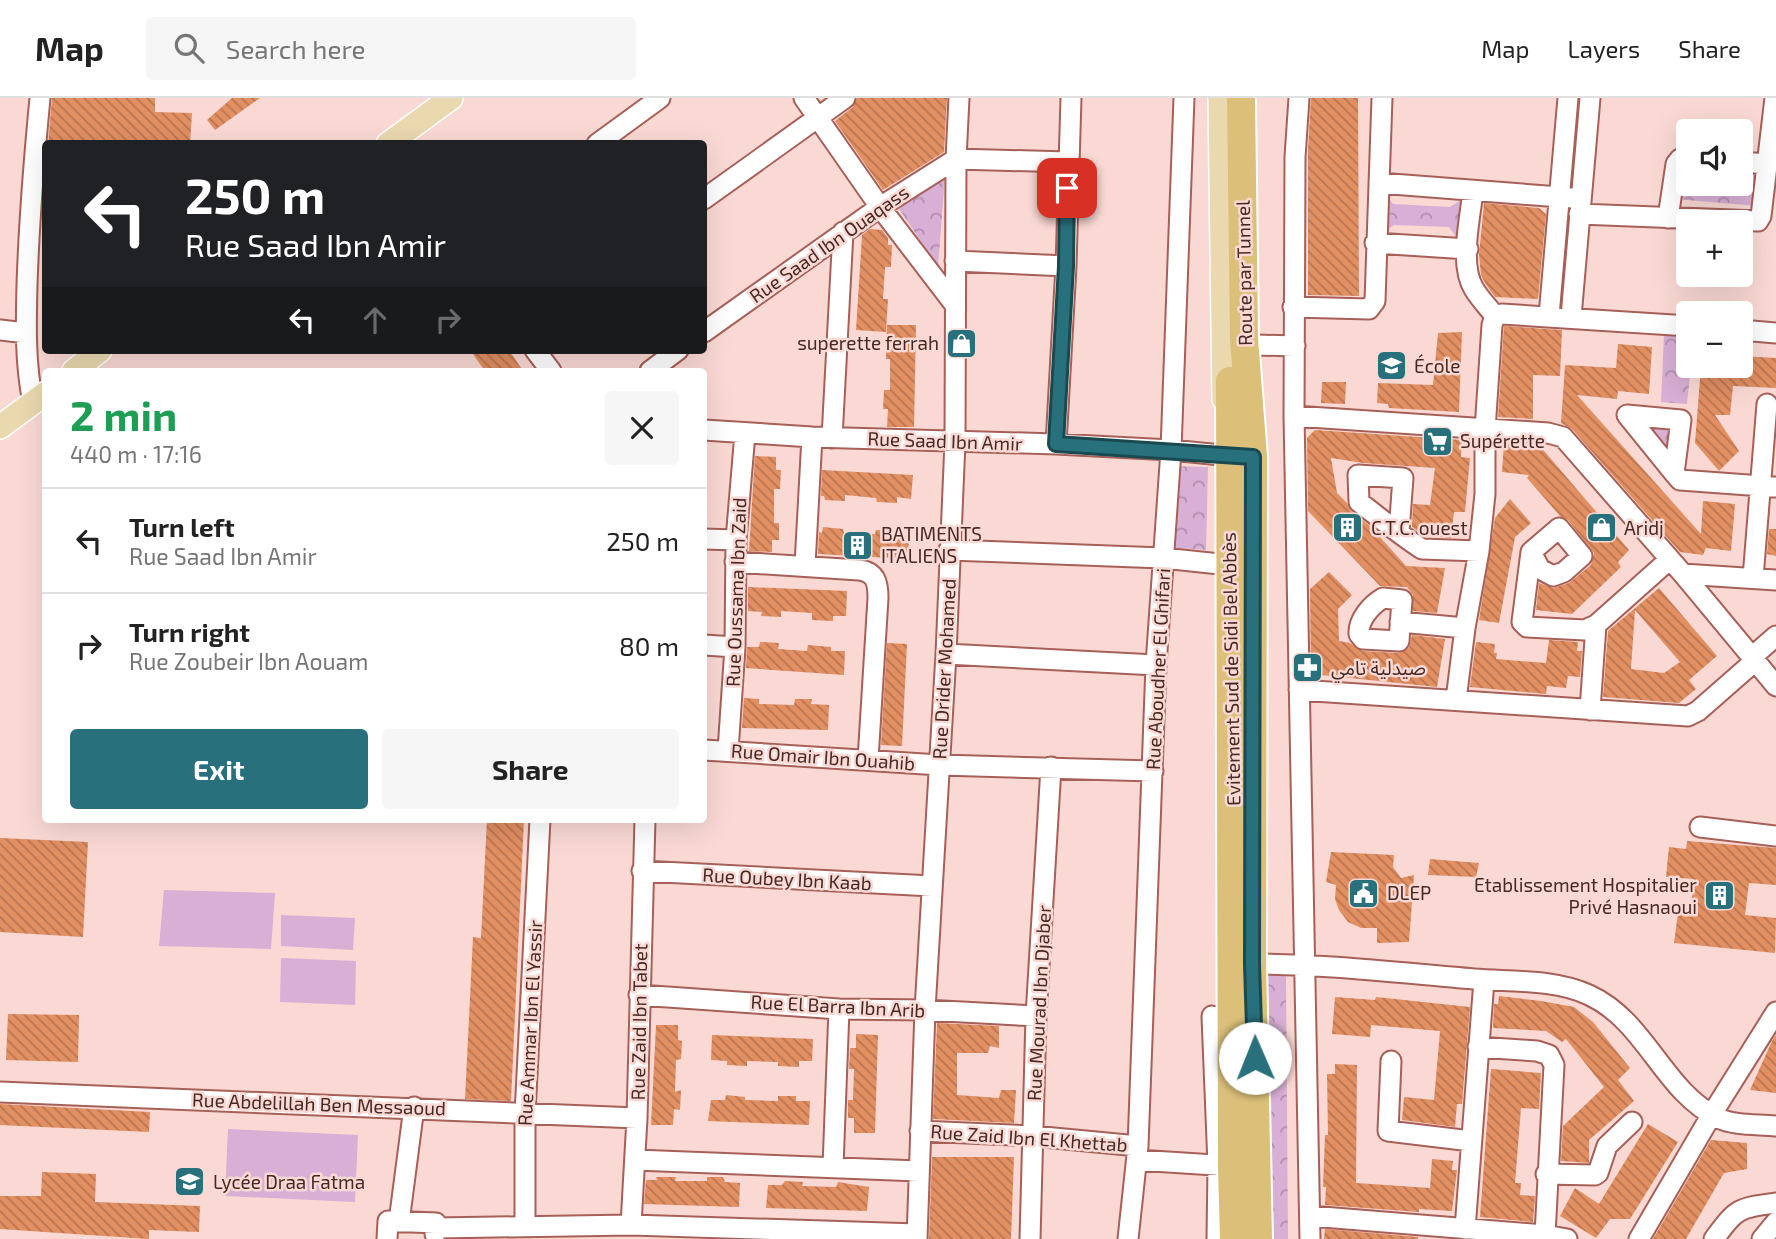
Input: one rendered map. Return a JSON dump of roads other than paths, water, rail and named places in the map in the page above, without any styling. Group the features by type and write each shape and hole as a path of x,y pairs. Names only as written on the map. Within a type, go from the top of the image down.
{"highway":[{"name":"Evitement Sud de Sidi Bel Abbès","path":"1228,98 1241,451 1258,1239"},
{"name":"Route par Tunnel","path":"1241,98 1244,339 1241,451"},
{"name":"Evitement Sud de Sidi Bel Abbès","path":"1234,1239 1225,1166 1232,860 1229,565 1241,451"}],"main road":[{"path":"393,140 451,98"},
{"path":"1220,98 1223,393 1241,451"},
{"path":"1241,451 1256,412 1250,98"},
{"path":"78,368 95,354"},
{"path":"0,427 39,398"}],"street":[{"path":"39,398 28,379 26,333 37,225 40,98"},
{"path":"602,140 660,98"},
{"path":"804,98 880,207 955,305"},
{"path":"707,197 845,98"},
{"name":"Rue Drider Mohamed","path":"917,1236 925,1010 946,654 955,442 956,159 959,98"},
{"path":"1056,444 1066,266 1071,98"},
{"name":"Rue Aboudher El Ghifari","path":"1128,1239 1138,1153 1156,664 1171,450 1184,98"},
{"path":"1299,98 1293,307 1294,416 1310,1239"},
{"path":"1293,307 1369,309 1375,302 1382,98"},
{"path":"1549,316 1569,98"},
{"path":"1571,317 1590,98"},
{"path":"1379,183 1560,197 1580,206 1668,218 1758,221 1761,216 1775,98"},
{"path":"956,159 1068,162"},
{"name":"Rue Saad Ibn Ouaqass","path":"707,330 843,232 956,159"},
{"path":"1753,163 1767,164"},
{"path":"1668,218 1676,164"},
{"path":"1473,191 1468,275 1474,289 1495,316"},
{"path":"805,565 822,437 843,232"},
{"path":"1375,243 1468,249"},
{"path":"956,261 1066,266"},
{"path":"1495,316 1571,317 1676,325"},
{"path":"1456,699 1485,494 1485,430 1492,325 1495,316"},
{"path":"0,330 26,333"},
{"path":"1753,331 1776,333"},
{"path":"1256,345 1295,345"},
{"path":"538,354 549,368"},
{"path":"653,368 669,354"},
{"path":"1753,579 1768,486 1767,404"},
{"path":"1294,416 1548,433 1563,437 1776,686"},
{"name":"Rue Saad Ibn Amir","path":"707,430 822,437 1241,451"},
{"name":"Rue Oussama Ibn Zaid","path":"728,751 735,647 736,540 745,433"},
{"path":"1674,473 1680,480 1768,486"},
{"path":"1399,532 1422,549 1479,551"},
{"path":"707,539 736,540"},
{"path":"949,550 1163,558 1229,565"},
{"path":"1531,552 1523,625 1527,627 1585,630 1596,625 1676,567 1776,580"},
{"path":"735,562 865,571 877,581 868,760"},
{"path":"1400,622 1465,628"},
{"path":"1590,710 1596,625"},
{"path":"1299,691 1688,716 1698,711 1776,636"},
{"path":"707,645 735,647"},
{"path":"946,654 1156,664"},
{"name":"Rue Omair Ibn Ouahib","path":"707,750 940,765 1153,771"},
{"name":"Rue Mourad Ibn Djaber","path":"1030,1239 1036,1016 1051,767"},
{"name":"Rue Ammar Ibn El Yassir","path":"525,1226 525,1114 540,823"},
{"name":"Rue Zaid Ibn Tabet","path":"631,1225 637,1118 645,823"},
{"path":"1700,827 1776,836"},
{"name":"Rue Oubey Ibn Kaab","path":"642,871 932,886"},
{"path":"1252,964 1303,965 1541,984 1590,995 1634,1030 1681,1089 1712,1114 1729,1122 1775,1129"},
{"path":"1465,1228 1484,980"},
{"name":"Rue El Barra Ibn Arib","path":"639,995 839,1009 1036,1016"},
{"path":"833,1167 839,1009"},
{"path":"1639,1239 1776,1012"},
{"path":"1212,1016 1225,1166 1217,1239"},
{"path":"1478,1047 1537,1051 1549,1055 1554,1065 1546,1174 1545,1235"},
{"path":"1391,1061 1388,1131 1471,1141"},
{"name":"Rue Abdelillah Ben Messaoud","path":"0,1092 637,1118"},
{"path":"399,1222 414,1107"},
{"path":"1546,1174 1595,1175 1608,1146 1632,1122"},
{"name":"Rue Zaid Ibn El Khettab","path":"920,1131 1033,1136 1225,1166"},
{"path":"635,1160 919,1171"},
{"path":"1714,1239 1737,1210 1747,1206 1776,1203"},
{"path":"1310,1216 1567,1239"},
{"path":"387,1239 388,1221 436,1223 435,1234 525,1226 631,1225 917,1236"},
{"path":"1762,1239 1776,1222"}],"place":[{"name":"superette ferrah","path":"962,343"},
{"name":"École","path":"1391,366"},
{"name":"Supérette","path":"1437,441"},
{"name":"C.T.C. ouest","path":"1348,528"},
{"name":"Aridj","path":"1601,528"},
{"name":"BATIMENTS ITALIENS","path":"858,545"},
{"name":"صيدلية تامي","path":"1308,668"},
{"name":"DLEP","path":"1364,893"},
{"name":"Etablissement Hospitalier Privé Hasnaoui","path":"1720,896"},
{"name":"Lycée Draa Fatma","path":"190,1182"}]}
